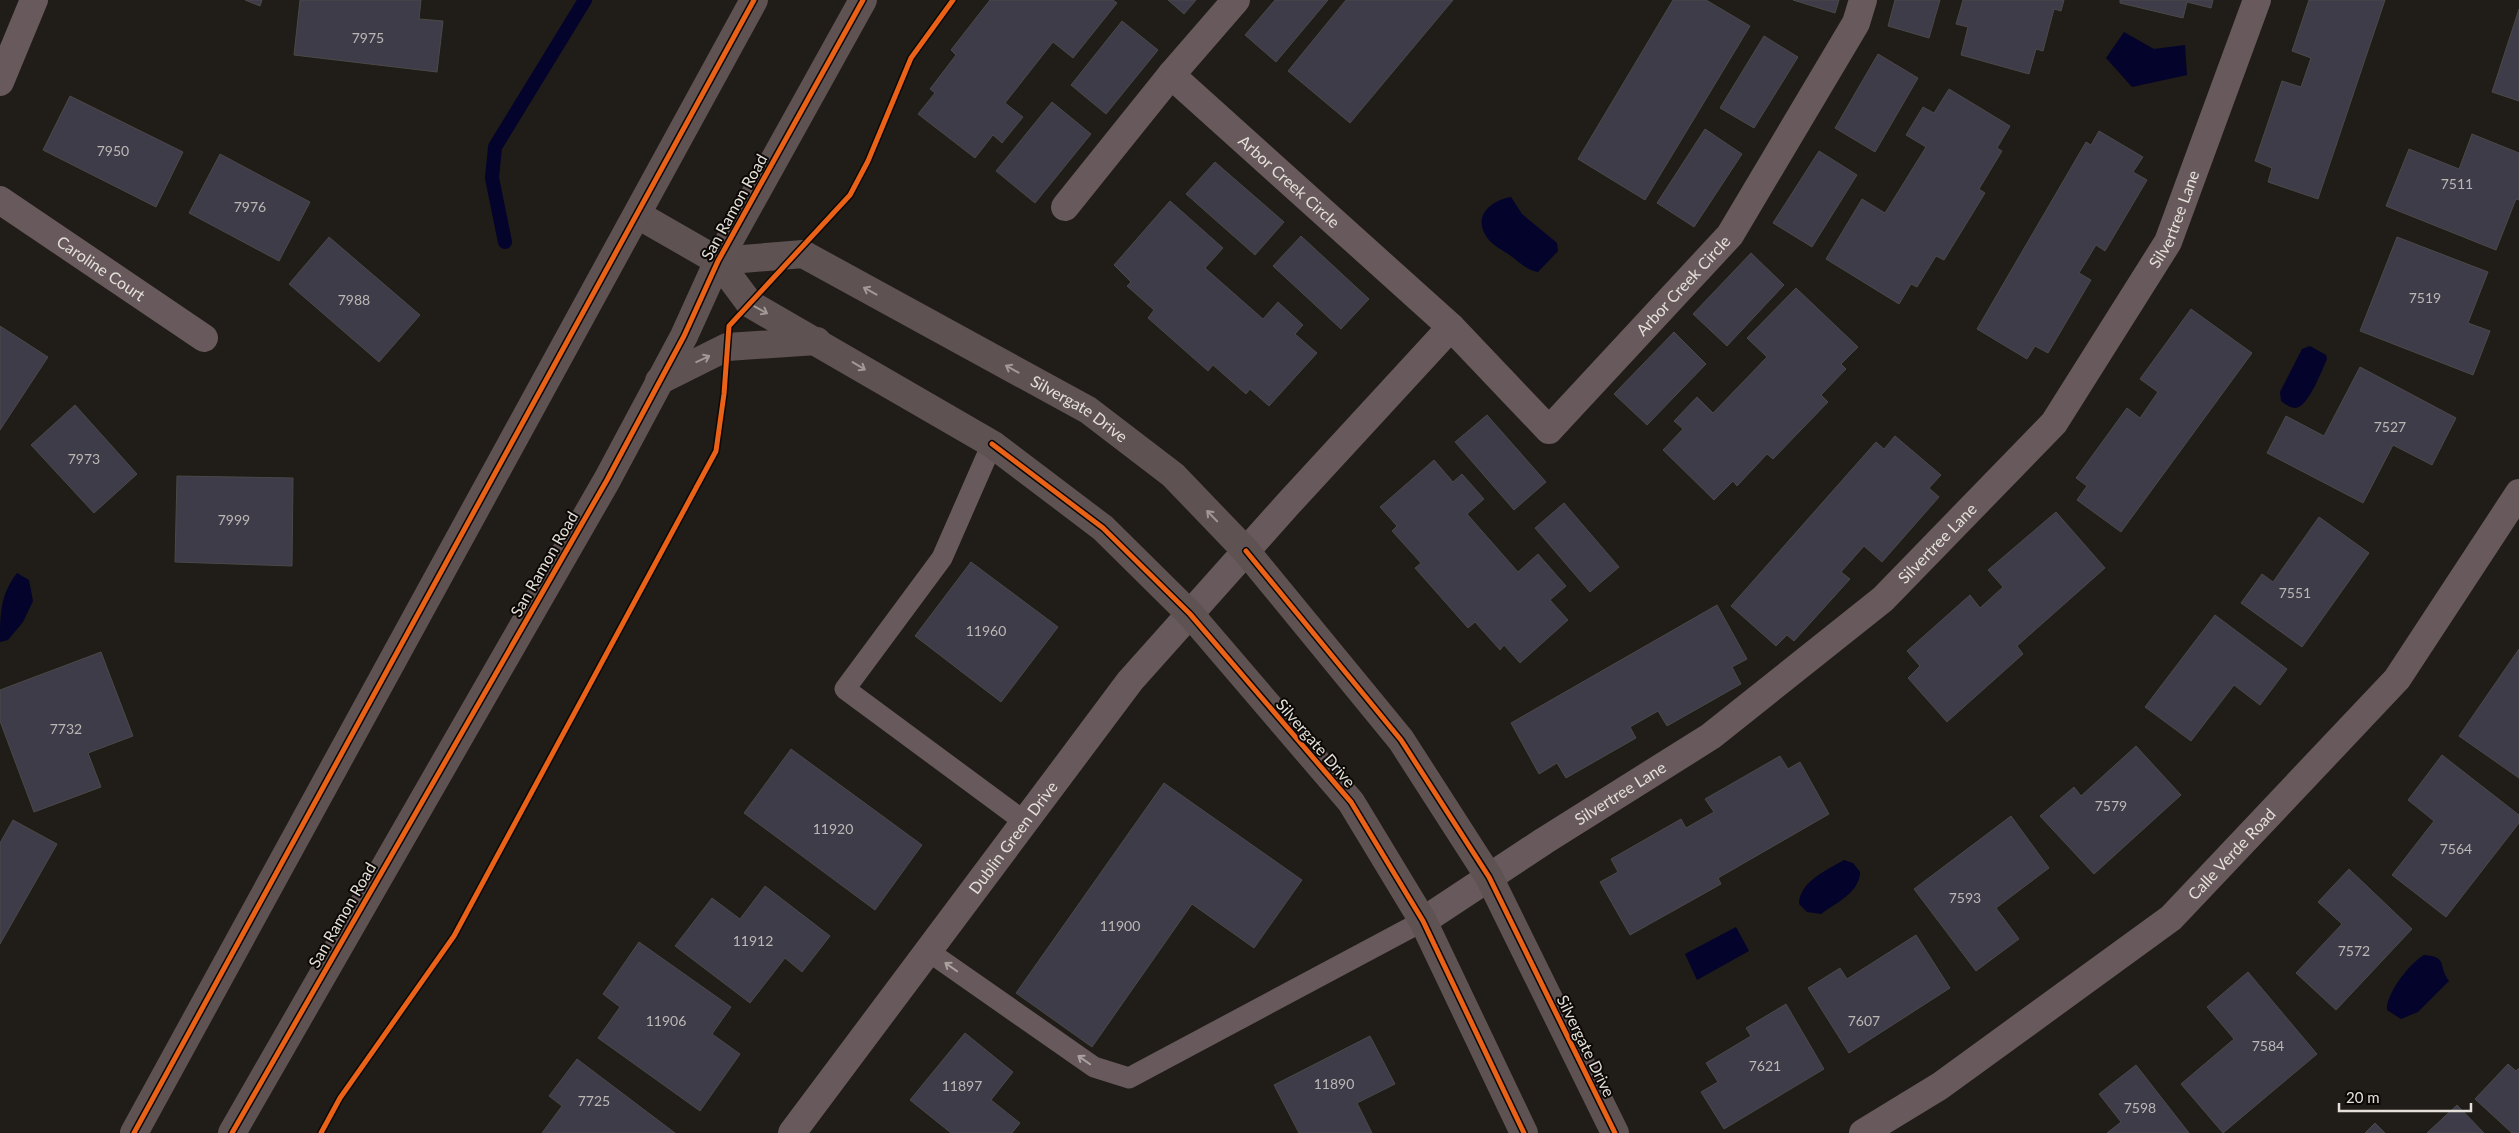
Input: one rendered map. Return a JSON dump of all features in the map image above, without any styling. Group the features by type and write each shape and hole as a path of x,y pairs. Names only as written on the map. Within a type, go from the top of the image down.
{"main road":[{"path":"134,1133 754,0"},
{"name":"San Ramon Road","path":"232,1133 607,480 684,336 718,261 863,0"},
{"name":"Silvergate Drive","path":"638,215 718,261 750,304 817,341 992,444 1103,528 1190,614 1351,802 1423,921 1524,1133"},
{"name":"Silvergate Drive","path":"718,261 803,254 1088,410 1173,475 1246,551 1401,740 1489,877 1615,1133"},
{"path":"659,381 727,347 817,341"}],"street":[{"path":"0,82 34,0"},
{"path":"1065,207 1171,75 1236,0"},
{"name":"Arbor Creek Circle","path":"1171,75 1451,327 1549,430 1730,235 1856,23 1863,0"},
{"name":"Silvertree Lane","path":"1423,921 1712,736 1883,599 2054,423 2168,242 2257,0"},
{"name":"Caroline Court","path":"0,200 204,338"},
{"path":"1246,551 1451,327"},
{"name":"Calle Verde Road","path":"1863,1133 1940,1086 2171,918 2397,679 2519,493"},
{"name":"Dublin Green Drive","path":"792,1133 1130,682 1246,551"}],"lane":[{"path":"992,444 942,558 845,689 1025,822"},
{"path":"928,951 1094,1067 1129,1078 1423,921"}],"water":[{"path":"2124,32 2154,49 2185,45 2187,75 2132,87 2106,58"},
{"path":"1511,197 1522,214 1557,243 1558,251 1538,272 1527,268 1496,246 1484,232 1482,218 1485,212 1496,202"},
{"path":"2310,346 2326,355 2327,359 2314,388 2305,402 2295,408 2288,406 2281,401 2280,392 2302,349"},
{"path":"17,573 29,580 33,601 23,622 8,640 0,642 2,605 7,589"},
{"path":"1844,860 1853,863 1860,872 1859,879 1852,891 1821,914 1807,912 1799,904 1800,896 1804,889 1815,878"},
{"path":"1736,927 1749,951 1697,980 1685,954"},
{"path":"2424,955 2440,960 2449,981 2418,1012 2401,1019 2387,1010 2390,995 2406,971"}],"building":[{"path":"245,0 262,0 260,6"},
{"path":"300,0 421,0 419,19 443,21 437,72 294,55"},
{"path":"990,0 1113,0 1117,3 1073,58 1053,42 1005,103 1023,117 1002,143 993,135 975,158 918,114 935,93 930,89 956,55 951,50"},
{"path":"1168,0 1196,0 1184,14"},
{"path":"1275,0 1328,0 1276,62 1245,35"},
{"path":"1346,0 1453,0 1350,123 1288,71"},
{"path":"1673,0 1706,0 1750,26 1645,200 1578,159"},
{"path":"1793,0 1839,0 1835,13"},
{"path":"1895,0 1940,0 1929,38 1888,26"},
{"path":"1963,0 2064,0 2061,11 2054,9 2043,51 2036,49 2029,74 1961,55 1968,27 1956,24"},
{"path":"2120,0 2213,0 2211,8 2187,2 2183,18 2120,3"},
{"path":"2309,0 2385,0 2318,199 2268,182 2272,168 2255,161 2282,81 2301,87 2311,58 2292,51"},
{"path":"2519,9 2519,101 2492,92"},
{"path":"1122,21 1158,50 1106,114 1071,85"},
{"path":"1764,36 1798,57 1754,128 1720,108"},
{"path":"1878,54 1918,78 1875,152 1835,128"},
{"path":"1949,89 2010,126 1997,148 2002,151 1979,189 1985,193 1944,260 1936,256 1917,287 1911,284 1899,304 1826,259 1862,199 1885,213 1926,147 1906,135 1923,107 1934,113"},
{"path":"70,96 183,152 156,207 43,150"},
{"path":"1052,102 1091,134 1035,203 996,171"},
{"path":"1705,129 1742,154 1694,227 1657,203"},
{"path":"2099,131 2143,157 2133,172 2147,180 2105,251 2096,245 2079,273 2091,280 2048,353 2035,346 2027,359 1977,329 2086,142 2091,145"},
{"path":"2472,134 2519,153 2519,200 2516,199 2496,250 2386,206 2409,149 2459,169"},
{"path":"1819,151 1857,175 1812,247 1773,223"},
{"path":"220,154 310,202 279,261 189,213"},
{"path":"1215,162 1284,222 1255,255 1186,194"},
{"path":"1170,201 1223,248 1205,268 1263,319 1278,302 1303,325 1295,334 1317,353 1269,406 1250,389 1246,394 1213,365 1208,371 1148,318 1154,310 1127,286 1131,282 1114,265"},
{"path":"1301,236 1369,299 1341,329 1273,266"},
{"path":"329,237 420,315 379,362 289,284"},
{"path":"2397,237 2488,272 2468,323 2490,331 2473,375 2360,331"},
{"path":"1751,253 1784,285 1727,346 1693,314"},
{"path":"1796,288 1858,347 1841,364 1846,369 1821,395 1828,402 1773,459 1767,454 1737,486 1733,481 1714,500 1663,450 1683,429 1674,421 1697,397 1713,413 1767,357 1747,338"},
{"path":"2191,309 2252,353 2121,532 2077,500 2087,486 2076,478 2127,408 2140,418 2158,392 2140,379"},
{"path":"0,326 48,357 0,430"},
{"path":"1674,332 1706,364 1647,425 1614,394"},
{"path":"2360,367 2456,418 2432,465 2393,445 2363,503 2267,453 2286,416 2324,436"},
{"path":"75,405 137,474 94,513 31,445"},
{"path":"1487,415 1546,482 1514,510 1455,442"},
{"path":"1895,436 1941,475 1929,488 1939,497 1882,562 1864,546 1841,572 1850,579 1794,641 1787,635 1776,646 1731,606 1876,442 1884,449"},
{"path":"1434,460 1453,482 1462,474 1484,499 1467,514 1518,572 1538,554 1566,586 1550,600 1568,620 1520,663 1504,645 1500,650 1475,622 1468,628 1415,568 1421,563 1392,531 1397,526 1380,507"},
{"path":"177,476 293,478 292,566 175,562"},
{"path":"1564,503 1619,567 1590,592 1535,528"},
{"path":"2056,512 2105,568 2017,646 2023,654 1947,722 1908,678 1920,666 1907,651 1970,595 1980,608 2003,587 1988,570"},
{"path":"2319,517 2369,553 2302,647 2241,603 2262,574 2273,582"},
{"path":"971,562 1058,627 1001,702 915,636"},
{"path":"1717,605 1747,659 1732,667 1741,684 1667,726 1658,711 1630,727 1636,738 1566,778 1557,763 1539,774 1511,723"},
{"path":"2215,615 2287,669 2260,705 2234,685 2191,741 2145,707"},
{"path":"2519,649 2519,778 2459,736"},
{"path":"101,652 133,736 88,753 101,787 34,812 0,721 0,690"},
{"path":"2136,746 2181,795 2094,874 2040,816 2074,787 2081,796"},
{"path":"791,749 922,845 875,910 744,813"},
{"path":"2442,755 2519,815 2519,823 2446,917 2392,875 2434,821 2408,800"},
{"path":"1780,756 1788,769 1800,762 1829,814 1718,878 1721,884 1630,935 1600,882 1618,872 1611,859 1681,819 1686,828 1714,812 1705,799"},
{"path":"1164,783 1302,880 1254,948 1192,904 1092,1047 1016,993"},
{"path":"2011,816 2049,868 1996,908 2019,939 1976,971 1914,889"},
{"path":"13,820 57,844 0,944 0,843"},
{"path":"2349,869 2412,929 2336,1010 2296,973 2342,924 2318,902"},
{"path":"765,886 830,936 802,972 785,958 750,1003 675,946 712,898 740,919"},
{"path":"1916,935 1950,988 1849,1053 1808,988 1840,968 1847,979"},
{"path":"639,942 731,1007 712,1034 740,1054 700,1111 598,1038 620,1007 603,994"},
{"path":"2248,972 2317,1054 2223,1133 2181,1084 2234,1039 2207,1007"},
{"path":"1786,1004 1824,1069 1724,1129 1701,1092 1718,1082 1706,1063 1751,1036 1746,1028"},
{"path":"965,1033 1013,1072 991,1100 1020,1123 1012,1133 951,1133 910,1100"},
{"path":"1370,1036 1395,1084 1357,1103 1372,1133 1299,1133 1274,1085"},
{"path":"577,1059 675,1133 542,1133 562,1106 549,1096"},
{"path":"2508,1064 2516,1071 2519,1068 2519,1133 2512,1133 2475,1099"},
{"path":"2136,1065 2189,1133 2107,1133 2121,1122 2099,1094"},
{"path":"2457,1105 2484,1133 2427,1133"},
{"path":"2375,1123 2385,1133 2365,1133"}],"waterway":[{"path":"505,242 492,178 495,147 585,0"}],"cycle path":[{"path":"134,1133 754,0"},
{"path":"232,1133 607,480 684,336 718,261 863,0"},
{"path":"321,1133 340,1098 454,936 716,451 724,394 729,326 850,195 868,161 911,58 953,0"},
{"path":"992,444 1103,528 1190,614 1351,802 1423,921 1524,1133"},
{"path":"1246,551 1401,740 1489,877 1615,1133"}]}
